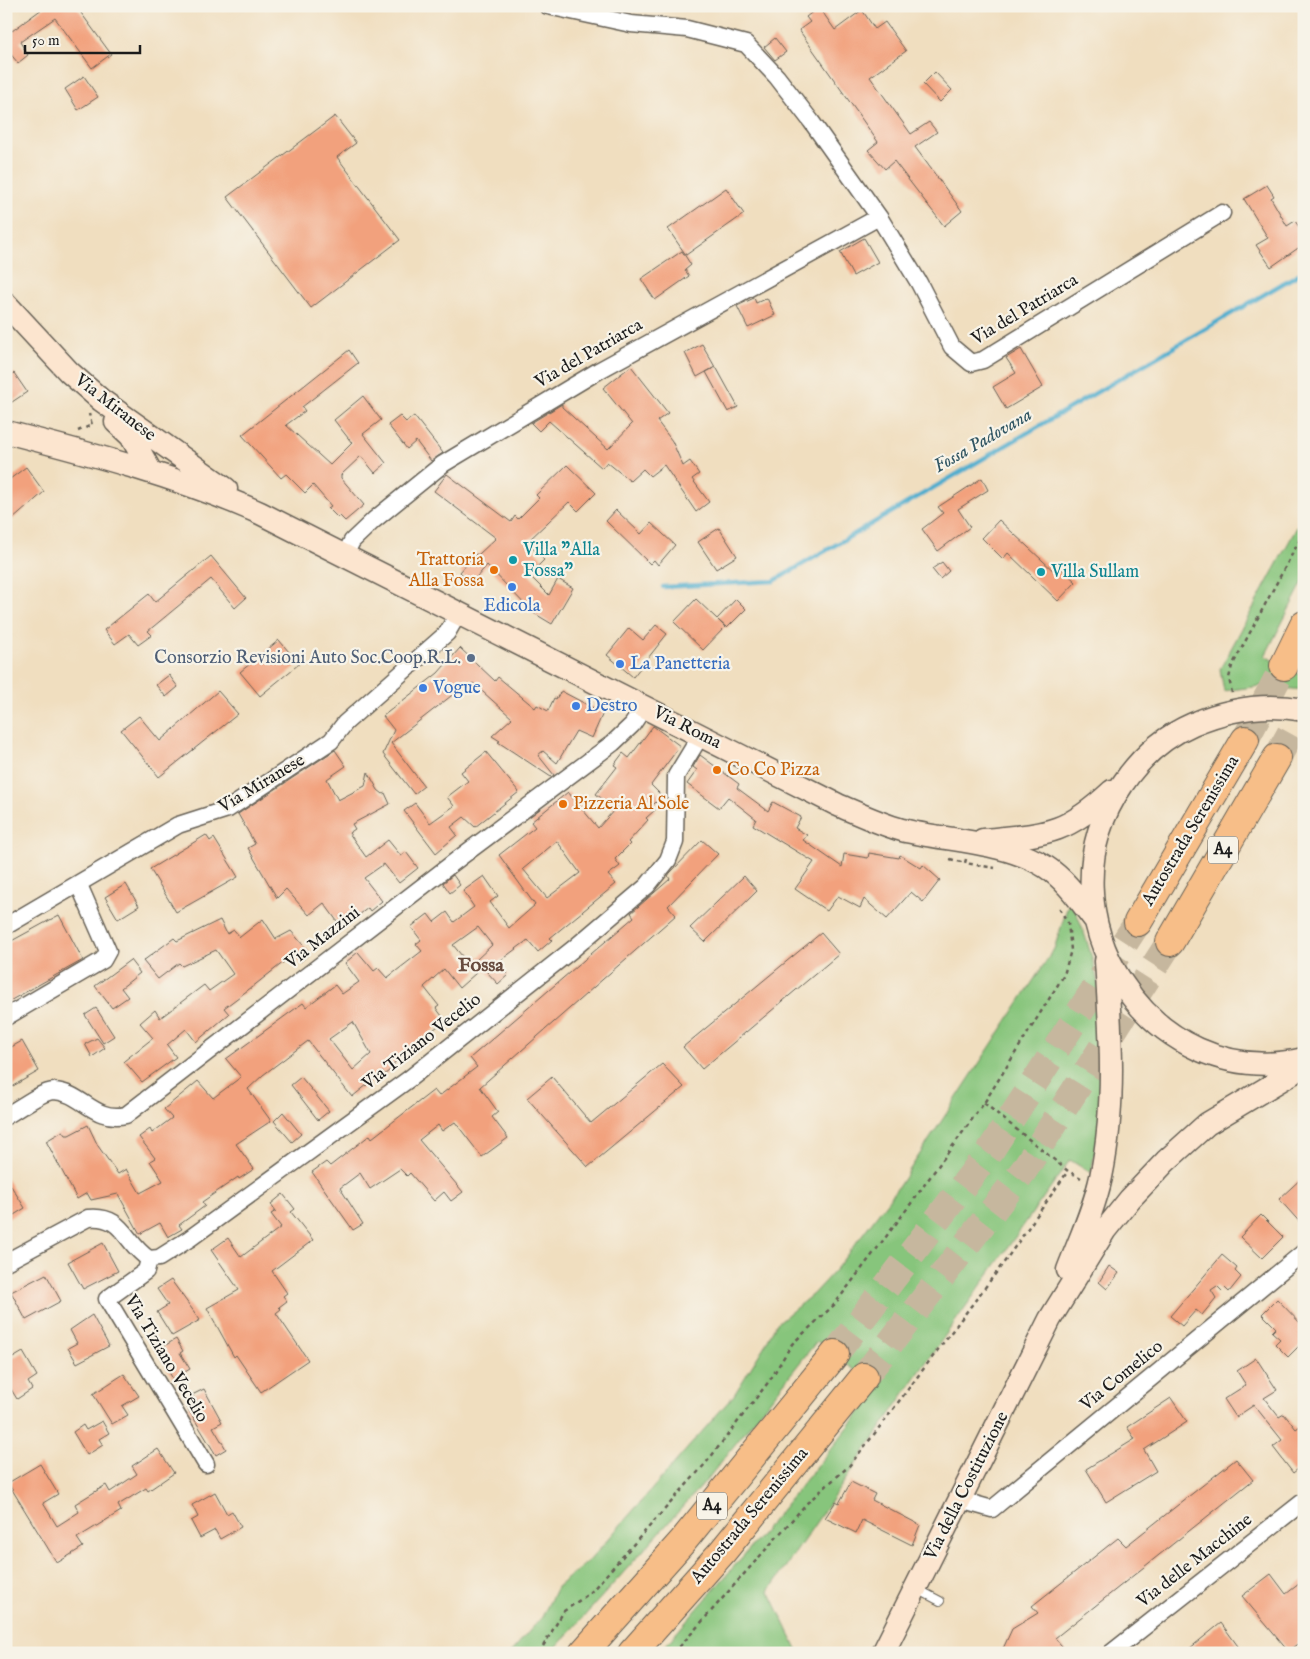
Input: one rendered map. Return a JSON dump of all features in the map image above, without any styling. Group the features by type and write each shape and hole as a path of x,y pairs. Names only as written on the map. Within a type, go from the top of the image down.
{"highway":[{"path":"1284,666 1304,625"},
{"name":"Autostrada Serenissima","path":"1138,922 1245,740"},
{"name":"Autostrada Serenissima","path":"1170,942 1277,758"},
{"name":"Autostrada Serenissima","path":"583,1653 683,1541 835,1354"},
{"name":"Autostrada Serenissima","path":"632,1653 729,1543 864,1377"}],"main road":[{"name":"Via Miranese","path":"6,304 30,333 69,372 136,426 260,513"},
{"name":"Via Miranese","path":"69,372 88,396 130,436 151,472"},
{"name":"Via Miranese","path":"100,457 115,442 114,421"},
{"path":"6,432 100,457"},
{"name":"Via Miranese","path":"100,457 220,495 260,513 570,669"},
{"name":"Via Roma","path":"570,669 875,821 921,833 970,840"},
{"path":"970,840 1043,833 1071,825 1096,807 1126,779 1156,746 1173,734 1197,722 1243,708 1268,706 1304,710"},
{"path":"1126,779 1105,815 1093,854 1090,886 1095,920 1106,955 1119,980 1142,1008 1162,1028 1189,1044 1221,1056 1248,1062 1272,1063 1304,1059"},
{"path":"970,840 1045,866 1066,884 1095,920"},
{"path":"1050,1318 1098,1187 1108,1131 1112,1091 1106,955"},
{"path":"1050,1318 1105,1230 1130,1198 1166,1161 1207,1124 1304,1066"},
{"name":"Via della Costituzione","path":"882,1653 1050,1318"}],"street":[{"name":"Via del Patriarca","path":"548,6 602,19 695,31 746,44 777,77 811,121 878,217 918,283 952,347 971,363 983,360 1222,213"},
{"name":"Via del Patriarca","path":"344,556 352,541 374,520 443,464 598,371 878,217"},
{"name":"Via Miranese","path":"6,926 79,885 178,825 228,809 331,741 345,723 447,633 458,614"},
{"name":"Via Mazzini","path":"6,1116 43,1094 53,1091 66,1094 99,1114 114,1118 126,1115 446,868 613,743 632,725 644,707"},
{"name":"Via Tiziano Vecelio","path":"206,1464 107,1299 146,1271 149,1259 159,1258 189,1239 409,1079 573,950 647,886 668,860 675,842 676,776 701,735"},
{"path":"6,1017 103,960 108,951 79,885"},
{"path":"6,1262 88,1218 100,1217 111,1220 119,1226 140,1254 149,1259"},
{"name":"Via Comelico","path":"960,1500 992,1509 1304,1252"},
{"name":"Via delle Macchine","path":"1111,1653 1304,1501"}],"lane":[{"path":"915,1588 940,1601"}],"path":[{"path":"1239,694 1230,695 1229,678 1232,666 1304,532"},
{"path":"970,840 966,863 1000,869"},
{"path":"539,1653 564,1612 596,1587 706,1463 764,1388 792,1344 834,1305 984,1103 1064,974 1071,950 1068,923 1057,904"},
{"path":"984,1103 1068,1171 1098,1187"},
{"path":"674,1653 801,1510 848,1466 872,1437 999,1269 1068,1171"}],"green space":[{"path":"1304,514 1304,580 1265,656 1304,677 1304,690 1260,686 1224,691 1220,669"},
{"path":"1070,899 1080,921 1094,967 1103,1014 1105,1038 1104,1097 1091,1173 1070,1160 920,1371 769,1591 799,1653 771,1650 755,1653 659,1653 763,1533 879,1389 817,1341 706,1481 551,1653 510,1653 542,1617 557,1587 590,1560 734,1395 776,1324 813,1294 837,1268 899,1186 1054,949"}],"building":[{"path":"46,6 76,6 111,54 92,68 55,18 20,42 28,55 18,63 8,51 6,52 6,22 12,31"},
{"path":"819,7 835,30 862,10 875,29 885,22 906,51 870,77 911,134 929,122 937,132 915,147 962,211 944,226 894,161 885,169 868,150 878,142 799,30 810,22 806,17"},
{"path":"775,38 786,52 775,60 764,47"},
{"path":"935,72 952,90 940,102 923,84"},
{"path":"84,76 98,97 78,110 65,89"},
{"path":"335,116 356,143 337,157 400,240 311,308 227,197"},
{"path":"1267,185 1274,196 1271,198 1287,226 1295,221 1304,234 1304,244 1271,267 1256,245 1268,238 1244,199"},
{"path":"726,188 744,214 686,255 668,229"},
{"path":"864,238 878,262 853,276 840,252"},
{"path":"682,251 691,265 685,270 689,276 655,300 641,279"},
{"path":"754,298 756,303 767,298 775,315 748,328 737,306"},
{"path":"702,344 715,367 697,377 685,353"},
{"path":"1021,349 1043,387 1006,409 993,387 1016,373 1006,358"},
{"path":"349,350 358,363 302,407 305,411 286,425 330,465 352,443 334,420 363,396 381,420 363,434 386,463 375,473 361,456 341,475 341,478 364,505 345,521 339,515 337,517 328,508 331,506 313,485 305,493 286,474 281,478 242,435"},
{"path":"631,366 668,413 657,421 672,441 683,466 690,461 699,474 692,479 709,502 696,512 664,465 650,476 643,469 630,481 607,462 602,468 549,421 539,431 531,423 562,404 562,407 608,449 632,424 603,388"},
{"path":"716,367 738,407 728,412 706,372"},
{"path":"14,373 27,392 6,406 6,379"},
{"path":"400,416 406,422 414,416 443,453 431,461 416,441 407,449 388,425"},
{"path":"567,465 596,493 578,511 569,502 527,542 544,560 529,575 549,595 558,579 573,588 552,624 532,612 487,565 471,584 460,572 476,554 478,555 496,538 434,491 447,474 511,522 515,516 518,519 539,498 536,495"},
{"path":"26,467 44,492 12,520 6,512 6,482"},
{"path":"982,478 988,490 958,509 970,527 938,551 922,529 943,513 938,507"},
{"path":"616,510 641,534 651,523 675,545 658,565 654,560 650,564 606,521"},
{"name":"Villa Sullam","path":"999,520 1057,574 1062,569 1076,582 1058,601 1008,553 1003,559 982,538"},
{"path":"719,528 737,556 716,569 698,542"},
{"path":"211,556 246,598 235,608 211,579 148,631 152,635 138,645 129,634 115,644 104,630 149,594 155,602"},
{"path":"942,562 949,571 940,579 932,569"},
{"path":"696,599 717,619 736,599 746,609 727,628 718,620 725,627 703,650 674,622"},
{"path":"656,625 667,634 633,677 607,655 629,628 643,640"},
{"path":"279,640 299,664 260,696 240,672"},
{"path":"460,648 495,681 498,677 535,708 537,705 548,711 554,698 556,699 561,691 603,713 592,738 576,731 557,763 543,751 538,755 554,775 551,777 498,742 500,741 492,736 512,718 473,683 464,692 460,689 391,743 424,786 414,794 383,754 394,730 383,716 438,673"},
{"path":"169,675 178,687 166,697 156,685"},
{"path":"218,691 238,714 159,777 121,730 139,716 160,741"},
{"path":"653,726 680,746 651,785 662,796 651,807 655,810 646,818 648,820 628,842 630,844 615,859 620,866 608,875 616,884 550,938 552,940 538,952 528,940 497,963 508,975 498,984 476,960 492,945 478,927 453,945 476,973 459,988 444,969 424,987 439,1006 436,1008 445,1020 393,1064 395,1066 384,1075 383,1072 352,1097 308,1041 263,1075 248,1089 271,1121 236,1144 254,1169 239,1179 238,1177 202,1202 205,1206 179,1225 182,1229 168,1237 160,1223 140,1234 118,1194 91,1200 87,1193 77,1199 46,1141 63,1131 66,1135 69,1135 88,1125 98,1146 118,1174 126,1169 140,1193 163,1181 150,1161 155,1158 139,1137 150,1129 152,1133 172,1118 164,1109 198,1081 213,1098 241,1077 226,1059 303,1003 306,1007 335,985 342,994 359,982 345,963 358,952 374,971 378,968 387,978 422,951 416,944 421,940 411,927 428,914 434,922 447,912 454,922 474,907 463,891 484,876 498,896 490,902 509,928 535,905 499,855 535,827 531,822 568,792 598,828 615,809 596,794 617,767 614,765 623,753 629,758","holes":["557,841 580,873 547,898 523,869","353,1022 371,1054 353,1070 329,1039"]},
{"path":"335,750 346,766 327,779 338,800 365,786 368,772 378,790 383,794 385,793 390,804 352,824 355,829 349,833 366,857 388,840 401,856 406,852 418,868 399,883 384,864 364,878 382,901 370,911 368,908 342,928 324,903 309,915 286,889 277,898 248,848 255,844 238,814"},
{"path":"486,752 519,792 475,827 464,817 451,827 457,835 436,853 404,811 415,803 430,823 454,806 447,797 468,781 461,772"},
{"path":"700,755 739,784 737,788 768,811 773,802 801,817 795,828 807,835 803,840 842,867 844,854 868,858 869,853 899,858 900,855 921,868 923,865 940,880 923,902 911,892 887,919 864,899 860,908 838,896 827,911 795,889 814,862 753,825 756,819 728,797 719,808 687,784 697,770 693,767"},
{"path":"206,835 210,841 214,838 238,877 176,912 150,869"},
{"path":"702,840 718,854 668,906 676,915 480,1087 498,1112 492,1117 508,1138 482,1157 455,1122 442,1131 438,1125 419,1140 463,1192 451,1201 444,1192 434,1201 410,1173 407,1176 400,1169 370,1189 360,1173 340,1188 363,1224 353,1230 312,1172 326,1162 330,1166 370,1135 372,1138 434,1090 439,1096 477,1067 470,1058 634,917 631,913 670,879 668,876 670,873"},
{"path":"453,875 460,885 450,893 443,883"},
{"path":"744,876 757,891 705,942 690,928"},
{"path":"126,884 139,906 118,919 105,897"},
{"path":"59,915 83,960 6,1003 6,944"},
{"path":"263,919 276,939 291,931 310,953 300,962 294,954 224,1008 229,1014 196,1042 186,1029 167,1045 176,1057 142,1082 124,1061 153,1038 140,1023 155,1010 160,1018 204,985 209,991 233,974 216,950 182,966 179,963 158,979 143,961 174,938 177,941 220,920 227,934 234,930 240,937"},
{"path":"821,933 839,954 702,1069 683,1047"},
{"path":"130,960 140,973 121,988 128,997 112,1008 95,986"},
{"path":"96,1008 114,1036 103,1043 85,1015"},
{"path":"97,1038 105,1048 92,1057 85,1044"},
{"path":"22,1041 39,1071 6,1090 6,1050"},
{"path":"662,1064 684,1087 588,1167 527,1098 552,1077 591,1123"},
{"path":"301,1077 329,1111 318,1120 291,1085"},
{"path":"283,1112 301,1134 292,1142 274,1121"},
{"path":"1304,1176 1304,1227 1279,1199"},
{"path":"6,1178 25,1208 6,1220"},
{"path":"283,1194 295,1209 291,1212 313,1240 272,1271 287,1293 283,1296 287,1301 279,1307 281,1309 276,1313 308,1360 261,1392 236,1355 234,1357 207,1308 239,1290 211,1250 228,1238 241,1257 281,1227 271,1214 276,1211 271,1204"},
{"path":"1261,1215 1283,1237 1262,1258 1240,1237"},
{"path":"103,1243 118,1271 83,1289 68,1262"},
{"path":"1222,1255 1237,1268 1235,1271 1241,1277 1229,1292 1225,1288 1222,1291 1217,1286 1211,1290 1216,1298 1202,1315 1196,1310 1182,1326 1170,1316"},
{"path":"1109,1266 1119,1273 1107,1289 1099,1282"},
{"path":"46,1274 61,1301 26,1320 11,1292"},
{"path":"171,1280 200,1320 172,1336 157,1312 168,1305 157,1289"},
{"path":"1277,1299 1304,1327 1304,1341 1288,1357 1275,1344 1280,1339 1272,1332 1276,1328 1262,1314"},
{"path":"92,1315 109,1346 77,1363 68,1348 77,1343 70,1330"},
{"path":"176,1339 183,1351 180,1353 190,1369 173,1379 161,1358 168,1354 164,1346"},
{"path":"23,1352 37,1376 28,1382 32,1389 17,1399 6,1381 6,1362"},
{"path":"1256,1358 1277,1390 1264,1398 1279,1417 1284,1414 1296,1429 1304,1423 1304,1464 1293,1473 1273,1447 1282,1440 1254,1405 1236,1417 1224,1399 1246,1385 1237,1371"},
{"path":"124,1374 139,1396 122,1406 128,1415 112,1424 93,1394"},
{"path":"204,1389 222,1422 213,1427 226,1449 216,1455 187,1407 196,1402 192,1395"},
{"path":"1171,1398 1187,1422 1144,1450 1156,1471 1106,1502 1086,1469 1135,1439 1127,1427"},
{"path":"102,1421 109,1433 99,1439 103,1445 87,1455 73,1432 83,1425 86,1430"},
{"path":"158,1449 174,1473 148,1491 146,1488 118,1505 121,1511 77,1538 83,1547 57,1563 8,1483 40,1464 58,1494 43,1503 57,1526 79,1512 75,1504 106,1485 110,1492 137,1474 132,1466"},
{"path":"1236,1459 1253,1480 1055,1638 1068,1653 1001,1653 1012,1629 1038,1613 1032,1606 1118,1538 1126,1546"},
{"path":"851,1482 875,1494 872,1500 920,1525 912,1545 862,1520 856,1533 825,1518 836,1501 839,1503"},
{"path":"215,1492 227,1514 232,1511 241,1527 220,1539 215,1530 200,1538 191,1521 198,1517 192,1505"},
{"path":"1271,1574 1286,1594 1304,1580 1304,1639 1288,1651 1242,1596"},
{"path":"1221,1623 1243,1653 1184,1653"}],"waterway":[{"name":"Fossa Padovana","path":"663,587 774,581 1304,271"}],"tunnel":[{"path":"1245,740 1284,666"},
{"path":"1277,758 1304,709"},
{"path":"835,1354 992,1148 1138,922"},
{"path":"864,1377 1024,1170 1170,942"}],"place":[{"name":"Villa \"Alla Fossa\"","path":"513,560"},
{"name":"Trattoria Alla Fossa","path":"494,570"},
{"name":"Villa Sullam","path":"1041,572"},
{"name":"Edicola","path":"512,587"},
{"name":"Consorzio Revisioni Auto Soc.Coop.R.L.","path":"471,658"},
{"name":"La Panetteria","path":"620,664"},
{"name":"Vogue","path":"423,688"},
{"name":"Destro","path":"576,706"},
{"name":"Co Co Pizza","path":"717,770"},
{"name":"Pizzeria Al Sole","path":"563,804"}],"district":[{"name":"Fossa","path":"481,965"}]}
